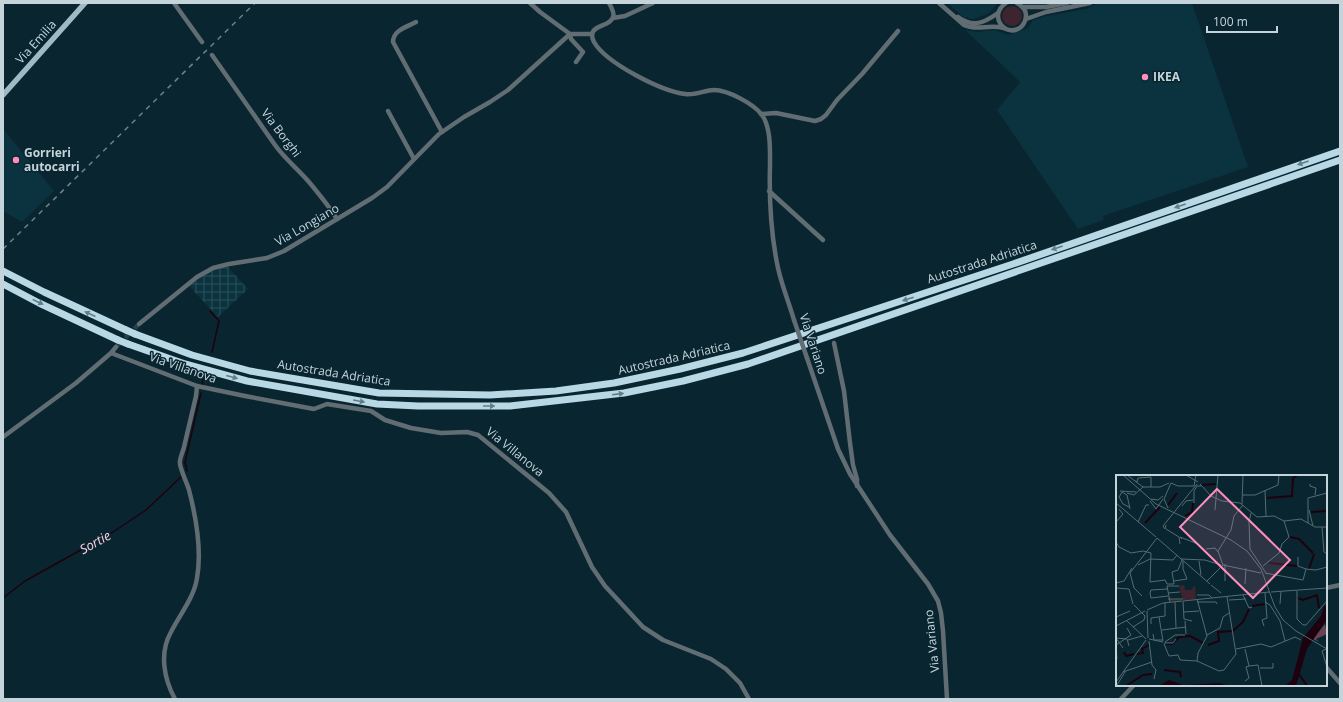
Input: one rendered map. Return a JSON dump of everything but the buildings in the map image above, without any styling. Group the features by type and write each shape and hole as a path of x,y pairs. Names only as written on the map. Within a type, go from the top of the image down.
{"highway":[{"name":"Autostrada Adriatica","path":"3,270 44,292 135,334 192,355 250,370 379,393 490,395 556,391 614,383 680,369 743,353 1013,264 1340,151"},
{"name":"Autostrada Adriatica","path":"3,284 38,303 128,344 185,364 247,381 377,404 418,406 510,406 624,393 683,381 748,364 1340,160"}],"main road":[{"name":"Via Emilia","path":"3,95 85,3"}],"street":[{"path":"174,3 202,42"},
{"path":"530,3 570,34 571,39 583,52 576,62"},
{"path":"609,3 614,14 614,18"},
{"path":"592,34 597,28 614,18 625,16 653,3"},
{"path":"941,3 959,18 972,24 990,19 998,13 1006,3"},
{"path":"941,3 968,28 991,26 1010,30 1018,29 1023,25 1026,19 1023,7 1018,3"},
{"path":"1023,7 1046,7 1067,3"},
{"path":"1026,19 1046,12 1090,3"},
{"path":"998,13 999,22 1006,29"},
{"path":"416,22 395,33 393,36 393,42 442,132"},
{"path":"592,34 595,43 611,59 631,73 675,93 687,95 714,90 724,91 740,99 761,114 776,113 815,121 826,115 898,31"},
{"path":"570,34 592,34"},
{"name":"Via Longiano","path":"139,324 197,277 213,268 267,258 284,251 372,198 387,187 442,132 508,90 570,34"},
{"name":"Via Borghi","path":"212,55 280,151 326,202 338,219"},
{"path":"388,111 414,159"},
{"name":"Via Variano","path":"761,114 765,121 770,147 769,191 778,268 794,320 838,449 850,474 890,535 928,584 938,601 943,631 947,699"},
{"path":"769,191 823,240"},
{"path":"770,204 779,201"},
{"name":"Via Variano","path":"834,343 844,391 857,486"},
{"path":"3,437 76,383 116,348"},
{"name":"Via Villanova","path":"111,353 197,386 314,409 327,404 370,410 385,420 411,428 441,433 467,432 478,435 549,493 566,512 592,567 600,580 643,627 664,640 711,659 726,669 740,683 749,699"},
{"path":"175,699 170,690 164,666 164,648 170,633 185,609 197,578 199,557 195,512 189,488 180,465 197,386"},
{"path":"1327,588 1340,585"},
{"path":"1327,668 1340,683"},
{"path":"1121,699 1133,686"}],"shaded area":[{"path":"948,3 998,3 989,13 974,19 967,17 966,19"},
{"path":"1099,3 1192,3 1248,167 1103,216 1104,220 1078,229 997,110 1020,82 965,30 977,32 994,30 1009,35 1028,28 1033,20 1046,16 1086,9"},
{"path":"1012,6 1019,9 1022,16 1019,23 1012,26 1005,23 1002,16 1005,9"},
{"name":"Gorrieri autocarri","path":"3,129 54,191 22,222 3,211"},
{"path":"228,267 248,289 218,317 189,286 214,270"}],"waterway":[{"name":"Sortie","path":"210,311 219,321 212,352"},
{"name":"Sortie","path":"202,385 203,379"},
{"name":"Sortie","path":"187,471 185,462 201,393"},
{"name":"Sortie","path":"3,598 25,581 113,532 146,510 181,477"}],"tunnel":[{"path":"116,347 139,324"}],"railway":[{"path":"3,249 255,3"}],"place":[{"name":"IKEA","path":"1145,77"},
{"name":"Gorrieri autocarri","path":"16,160"}]}
